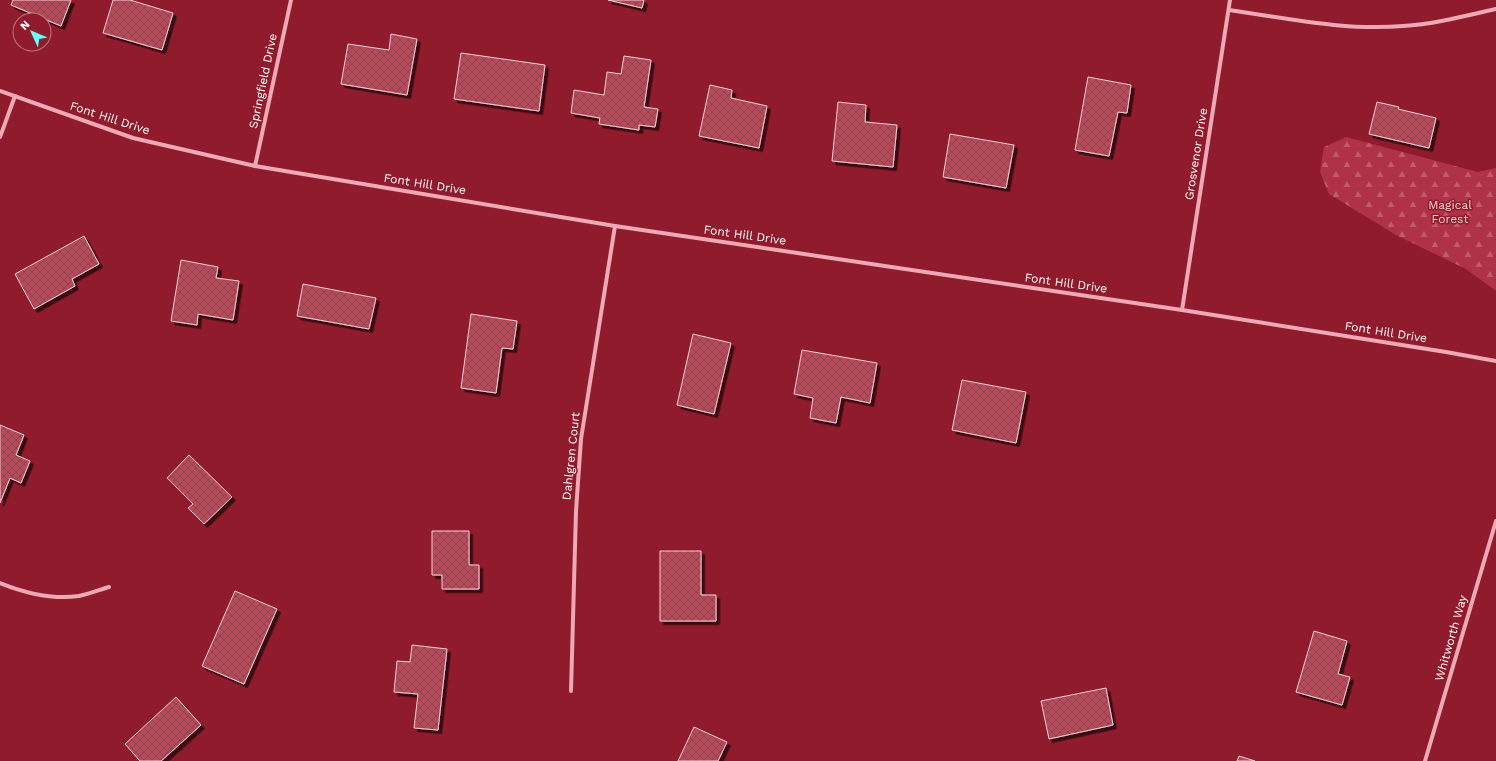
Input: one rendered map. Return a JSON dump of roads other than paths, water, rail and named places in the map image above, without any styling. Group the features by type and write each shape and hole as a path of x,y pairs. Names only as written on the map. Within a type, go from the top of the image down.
{"street":[{"name":"Springfield Drive","path":"255,166 292,0"},
{"name":"Grosvenor Drive","path":"1182,310 1230,0"},
{"path":"1229,10 1348,26 1402,26 1445,20 1496,9"},
{"name":"Font Hill Drive","path":"0,91 134,138 255,166 615,226 1182,310 1496,361"},
{"path":"0,137 15,96"},
{"name":"Dahlgren Court","path":"571,691 576,511 581,439 615,226"},
{"name":"Whitworth Way","path":"1426,761 1496,521"},
{"path":"0,584 19,591 51,597 79,596 109,588"}],"park label":[{"name":"Magical Forest","path":"1450,212"}]}
